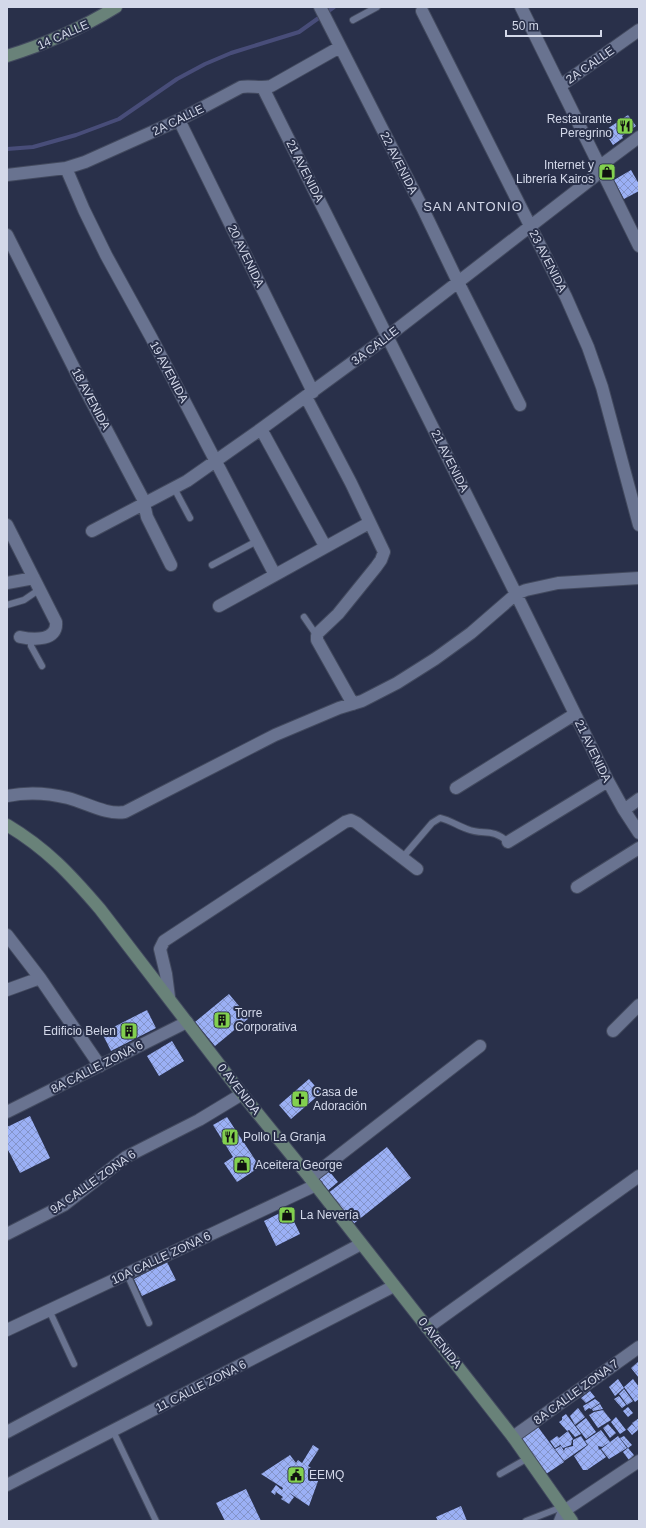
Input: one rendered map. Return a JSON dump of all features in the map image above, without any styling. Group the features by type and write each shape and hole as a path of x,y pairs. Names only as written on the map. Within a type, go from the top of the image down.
{"street":[{"name":"14 CALLE","path":"7,56 65,35 97,19 116,7"},
{"name":"22 AVENIDA","path":"320,7 422,207 520,405"},
{"path":"521,7 639,246"},
{"name":"23 AVENIDA","path":"422,11 566,296 588,347 602,387 639,525"},
{"name":"2A CALLE","path":"560,86 639,30"},
{"name":"2A CALLE","path":"7,175 66,168 85,162 179,120 241,87 248,86 263,88 271,86 338,42"},
{"name":"21 AVENIDA","path":"263,88 608,781 639,833"},
{"name":"20 AVENIDA","path":"179,120 310,395 369,523 382,547 383,555 376,567 343,608 318,632 317,636"},
{"name":"3A CALLE","path":"92,531 187,481 310,395 388,337 589,182 594,177 600,166 639,137"},
{"name":"19 AVENIDA","path":"66,168 106,255 275,576"},
{"name":"18 AVENIDA","path":"7,235 76,372 143,499 147,517 171,564"},
{"path":"261,429 325,546"},
{"path":"219,606 369,523"},
{"path":"7,525 55,616 57,627 50,636 34,639 20,637"},
{"path":"7,796 24,793 46,795 67,798 107,811 125,812 275,735 362,701 397,683 435,659 471,633 516,594 526,590 558,583 639,578"},
{"path":"7,583 37,584"},
{"path":"317,636 317,640 353,704"},
{"path":"456,788 575,714"},
{"path":"508,842 608,781"},
{"path":"624,810 639,799"},
{"path":"169,997 166,974 160,948 164,941 345,822 352,820 418,869"},
{"name":"0 AVENIDA","path":"7,825 43,849 77,882 169,997 242,1094 313,1181 513,1437 528,1458 562,1513 572,1521"},
{"path":"577,887 639,848"},
{"path":"7,935 40,978 100,1066"},
{"path":"7,990 40,978"},
{"path":"613,1031 639,1005"},
{"name":"8A CALLE ZONA 6","path":"7,1112 187,1022"},
{"name":"10A CALLE ZONA 6","path":"7,1330 127,1274 313,1181 480,1046"},
{"name":"9A CALLE ZONA 6","path":"7,1234 64,1205 126,1157 199,1120 242,1094"},
{"path":"428,1328 639,1176"},
{"path":"7,1432 361,1244"},
{"name":"11 CALLE ZONA 6","path":"7,1485 394,1286"},
{"name":"8A CALLE ZONA 7","path":"513,1437 639,1348"},
{"path":"562,1513 639,1461"}],"lane":[{"path":"353,20 377,7"},
{"path":"174,488 190,518"},
{"path":"212,565 257,541"},
{"path":"7,605 24,600 37,584"},
{"path":"304,617 317,636"},
{"path":"34,639 32,640 31,645 42,666"},
{"path":"402,857 432,823 440,818 474,831 494,833 508,842"},
{"path":"127,1274 149,1323"},
{"path":"49,1310 74,1364"},
{"path":"113,1431 156,1521"},
{"path":"500,1474 528,1458"},
{"path":"526,1521 562,1513"}],"building":[{"path":"628,115 636,126 622,136 623,138 613,145 604,131"},
{"path":"631,170 639,184 639,191 624,199 614,180"},
{"name":"Torre Corporativa","path":"229,994 249,1018 215,1046 195,1022"},
{"name":"Edificio Belen","path":"147,1010 156,1028 111,1051 102,1033"},
{"path":"172,1041 184,1061 159,1076 147,1056"},
{"name":"Casa de Adoración","path":"309,1079 321,1093 291,1119 279,1105"},
{"path":"30,1116 50,1158 20,1173 7,1148 7,1127"},
{"path":"227,1117 260,1167 237,1182 224,1163 233,1157 213,1125"},
{"path":"387,1147 411,1178 352,1225 327,1194"},
{"path":"329,1171 338,1182 326,1192 317,1180"},
{"path":"288,1209 300,1234 276,1246 264,1221"},
{"path":"167,1262 176,1280 142,1296 134,1279"},
{"path":"639,1361 639,1378 631,1368"},
{"path":"618,1379 624,1388 615,1396 609,1387"},
{"path":"633,1379 639,1387 639,1399 635,1402 624,1387"},
{"path":"624,1389 633,1401 627,1405 619,1394"},
{"path":"590,1391 595,1397 586,1403 581,1398"},
{"path":"619,1396 626,1405 622,1408 614,1399"},
{"path":"595,1399 600,1403 585,1411 583,1406"},
{"path":"600,1404 603,1409 593,1411 592,1409"},
{"path":"628,1407 633,1413 628,1417 623,1411"},
{"path":"578,1408 585,1417 575,1425 570,1416"},
{"path":"603,1410 611,1420 598,1428 589,1415"},
{"path":"566,1414 581,1434 575,1437 559,1422"},
{"path":"616,1417 626,1430 620,1434 611,1422"},
{"path":"586,1418 596,1432 586,1439 576,1426"},
{"path":"639,1418 639,1429 632,1435 627,1429 632,1424 636,1428 632,1423"},
{"path":"608,1424 616,1433 610,1438 603,1428"},
{"path":"538,1427 564,1462 546,1474 521,1439"},
{"path":"601,1430 610,1442 602,1447 598,1446 599,1450 600,1449 606,1457 587,1470 583,1470 574,1456 588,1445 585,1441"},
{"path":"568,1431 573,1439 570,1442 572,1441 571,1445 563,1448 559,1443 560,1445 555,1448 550,1441 557,1436 559,1438"},
{"path":"581,1436 587,1445 564,1461 555,1449 561,1446 564,1451 565,1448 573,1446 573,1440"},
{"path":"618,1436 627,1448 609,1459 601,1449"},
{"path":"624,1436 632,1445 628,1448 620,1438"},
{"path":"313,1445 319,1449 308,1466 311,1468 309,1470 321,1473 309,1506 288,1492 294,1497 289,1504 281,1499 283,1497 276,1492 275,1495 271,1492 276,1485 282,1490 283,1488 261,1474 290,1455 296,1463 298,1460 302,1463"},
{"path":"628,1448 634,1455 629,1460 623,1452"},
{"path":"246,1489 261,1521 225,1521 216,1503"},
{"path":"461,1506 467,1521 438,1521 436,1517"}],"waterway":[{"path":"7,149 33,147 76,135 119,119 177,79 205,64 231,53 299,32 334,7"}],"place":[{"name":"Restaurante Peregrino","path":"625,126"},
{"name":"Internet y Librería Kairos","path":"607,172"},
{"name":"Torre Corporativa","path":"222,1020"},
{"name":"Edificio Belen","path":"129,1031"},
{"name":"Casa de Adoración","path":"300,1099"},
{"name":"Pollo La Granja","path":"230,1137"},
{"name":"Aceitera George","path":"242,1165"},
{"name":"La Nevería","path":"287,1215"},
{"name":"EEMQ","path":"296,1475"}],"district":[{"name":"SAN ANTONIO","path":"473,206"}]}
